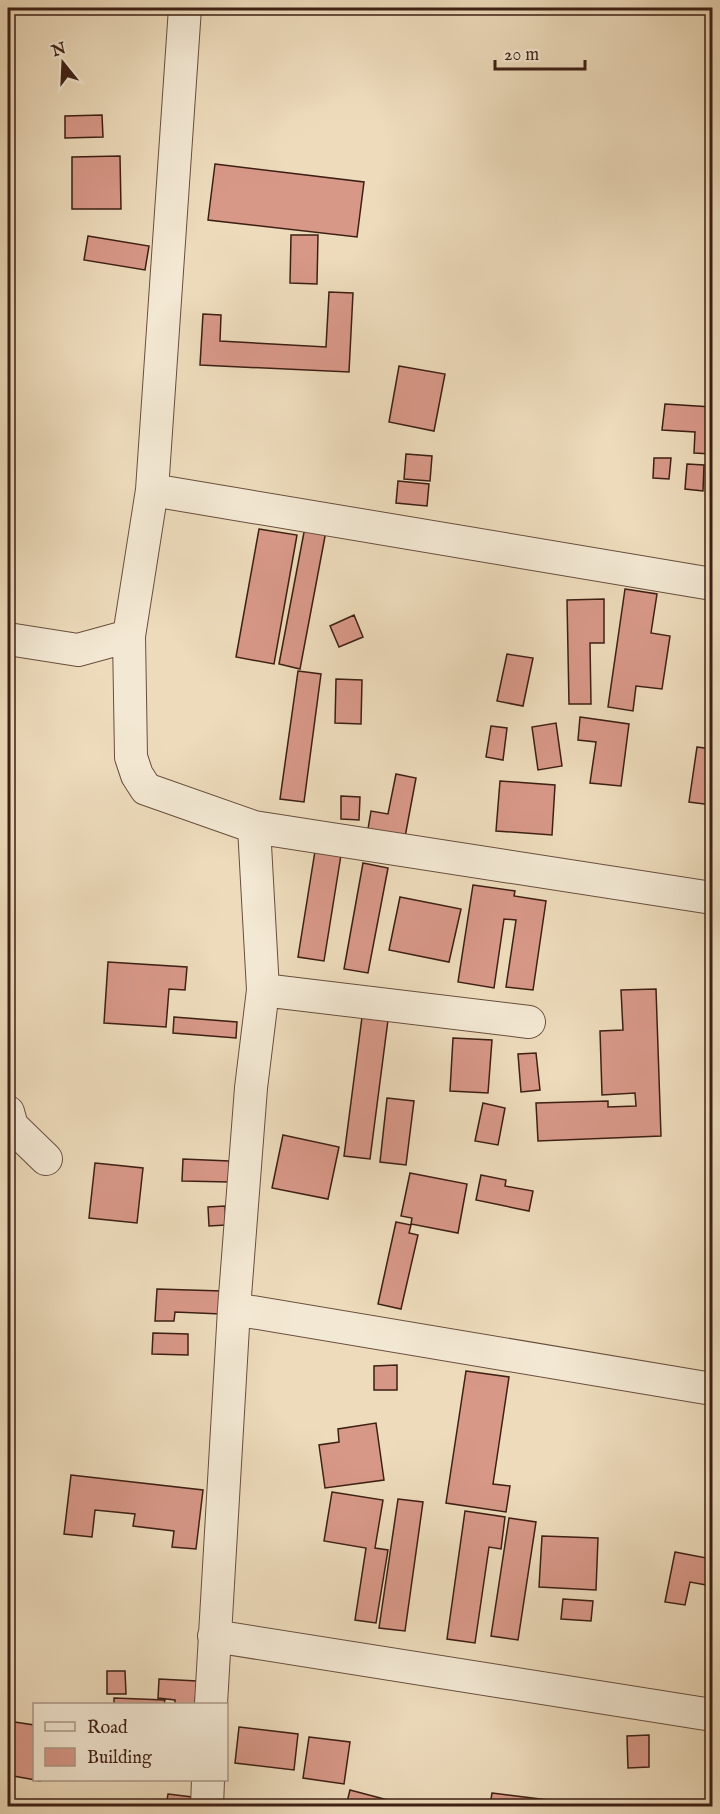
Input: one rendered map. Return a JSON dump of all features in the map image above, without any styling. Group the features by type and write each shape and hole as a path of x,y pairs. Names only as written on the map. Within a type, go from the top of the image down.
{"street":[{"path":"185,8 152,490 129,636 131,757 137,775 146,789 254,827 712,898"},
{"path":"152,490 712,584"},
{"path":"8,639 78,650 129,636"},
{"path":"211,1703 234,1309 251,1088 263,990 254,827"},
{"path":"263,990 529,1022"},
{"path":"8,1112 12,1126 46,1159"},
{"path":"234,1309 712,1389"},
{"path":"214,1636 712,1714"},
{"path":"207,1806 208,1781"}],"building":[{"path":"102,115 103,137 65,138 65,116"},
{"path":"120,156 121,209 72,209 72,157"},
{"path":"215,164 364,182 357,237 208,220"},
{"path":"291,235 318,235 317,284 290,283"},
{"path":"88,236 149,246 145,270 84,260"},
{"path":"329,292 353,293 349,372 200,365 203,314 221,315 220,341 326,347"},
{"path":"399,366 445,374 434,431 389,422"},
{"path":"665,404 712,407 712,454 694,453 695,432 662,430"},
{"path":"406,454 432,456 430,481 404,479"},
{"path":"654,458 671,458 669,479 653,478"},
{"path":"687,464 704,465 703,491 685,489"},
{"path":"398,481 429,484 427,506 396,503"},
{"path":"712,494 712,558 709,558"},
{"path":"305,527 326,531 300,669 279,664"},
{"path":"259,529 297,535 274,664 236,657"},
{"path":"625,589 657,594 651,633 670,636 662,689 636,686 633,711 608,707"},
{"path":"604,599 604,643 590,643 591,704 569,704 567,600"},
{"path":"354,615 363,637 339,647 330,626"},
{"path":"507,654 533,658 523,706 497,701"},
{"path":"298,671 321,674 304,802 280,799"},
{"path":"336,679 362,680 361,724 335,723"},
{"path":"580,717 629,724 621,786 590,783 596,742 578,740"},
{"path":"556,723 562,766 538,770 532,727"},
{"path":"491,726 507,728 503,760 486,757"},
{"path":"697,747 712,749 712,805 689,802"},
{"path":"396,774 416,778 405,837 368,829 371,811 388,814"},
{"path":"500,781 555,785 552,835 496,831"},
{"path":"341,796 360,797 359,820 341,819"},
{"path":"315,851 341,855 324,961 298,957"},
{"path":"363,863 388,868 368,973 344,969"},
{"path":"473,885 515,891 514,896 546,901 533,990 506,987 516,920 504,919 494,988 458,982"},
{"path":"400,897 461,909 449,962 389,950"},
{"path":"108,962 187,967 185,990 169,989 166,1027 104,1023"},
{"path":"656,989 661,1136 538,1141 536,1103 608,1101 608,1107 636,1106 635,1093 602,1095 600,1031 623,1030 621,990"},
{"path":"174,1017 237,1022 236,1038 173,1033"},
{"path":"362,1017 388,1020 370,1159 344,1156"},
{"path":"453,1038 492,1040 488,1093 450,1091"},
{"path":"536,1053 540,1090 521,1092 518,1054"},
{"path":"387,1098 414,1101 406,1165 380,1162"},
{"path":"483,1103 505,1108 498,1145 475,1141"},
{"path":"283,1135 339,1147 328,1199 272,1188"},
{"path":"183,1159 229,1161 229,1182 182,1181"},
{"path":"95,1163 143,1168 137,1223 89,1218"},
{"path":"410,1173 467,1184 458,1233 411,1224 412,1218 401,1216"},
{"path":"481,1175 506,1180 505,1186 533,1191 529,1211 476,1200"},
{"path":"225,1206 226,1225 209,1226 208,1207"},
{"path":"396,1222 411,1225 409,1233 418,1235 401,1309 378,1304"},
{"path":"157,1289 222,1291 221,1314 175,1312 174,1321 155,1321"},
{"path":"153,1333 188,1334 188,1355 152,1354"},
{"path":"397,1365 397,1390 374,1390 374,1366"},
{"path":"466,1371 509,1377 493,1484 510,1486 506,1512 446,1503"},
{"path":"376,1423 384,1480 325,1488 319,1445 339,1442 338,1429"},
{"path":"71,1475 203,1490 196,1549 172,1547 174,1531 133,1526 135,1514 95,1510 92,1537 64,1534"},
{"path":"332,1492 383,1500 375,1548 388,1550 376,1623 355,1620 366,1548 324,1541"},
{"path":"398,1499 423,1502 405,1631 379,1628"},
{"path":"465,1511 505,1517 501,1549 489,1547 475,1643 447,1639"},
{"path":"509,1518 536,1522 518,1640 491,1636"},
{"path":"542,1536 598,1538 596,1590 539,1587"},
{"path":"675,1552 712,1559 712,1586 690,1582 685,1605 665,1602"},
{"path":"563,1599 593,1601 591,1621 561,1619"},
{"path":"107,1671 125,1671 126,1694 107,1694"},
{"path":"159,1679 197,1681 195,1703 175,1703 175,1700 158,1698"},
{"path":"114,1698 165,1700 164,1703 114,1703"},
{"path":"8,1721 33,1725 33,1780 8,1775"},
{"path":"239,1727 298,1734 294,1770 235,1763"},
{"path":"649,1735 649,1767 628,1768 627,1736"},
{"path":"309,1737 350,1742 344,1784 303,1778"},
{"path":"350,1790 403,1804 402,1806 346,1806"},
{"path":"492,1793 564,1802 563,1806 490,1806"},
{"path":"168,1794 192,1797 191,1806 166,1806"},
{"path":"50,1801 69,1802 69,1806 50,1806"}]}
